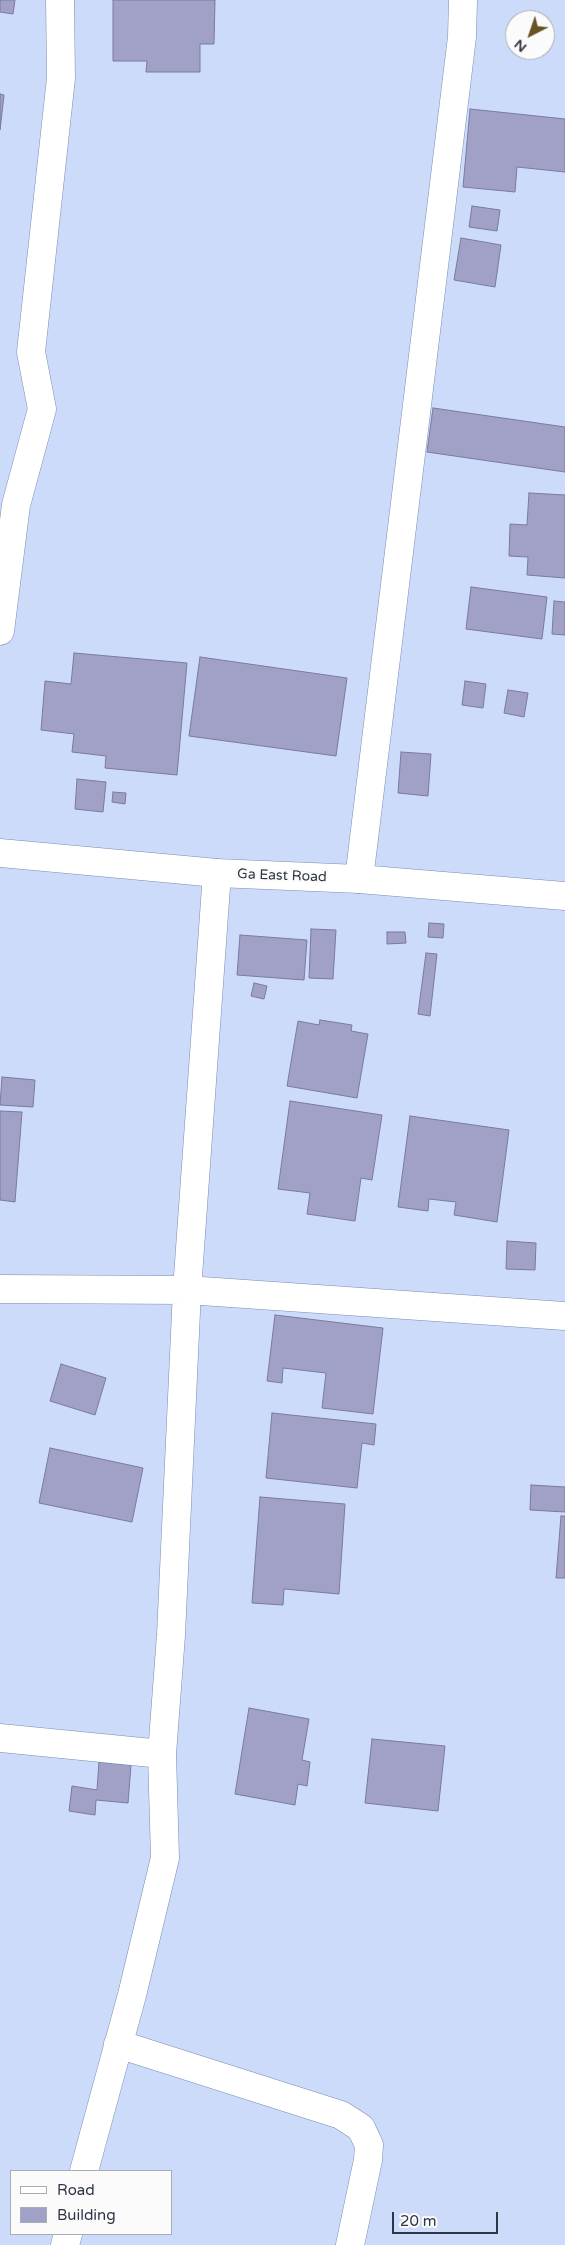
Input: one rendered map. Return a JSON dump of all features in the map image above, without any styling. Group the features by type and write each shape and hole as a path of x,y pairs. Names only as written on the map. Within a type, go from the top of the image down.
{"street":[{"path":"0,631 16,505 42,409 31,352 61,78 60,0"},
{"path":"359,879 462,38 462,0"},
{"name":"Ga East Road","path":"0,854 217,873 359,879 565,896"},
{"path":"84,2170 165,1858 162,1754 171,1635 187,1290 217,873"},
{"path":"0,1289 187,1290 565,1316"},
{"path":"0,1738 162,1754"},
{"path":"118,2044 341,2115 361,2128 369,2145 368,2160 350,2245"}],"building":[{"path":"0,0 15,0 13,14 0,12"},
{"path":"113,0 215,0 214,44 200,44 200,72 146,72 147,61 113,61"},
{"path":"0,94 4,95 0,130"},
{"path":"470,109 565,119 565,172 517,167 515,192 463,187"},
{"path":"472,206 500,210 497,231 469,227"},
{"path":"461,238 501,245 495,287 454,280"},
{"path":"433,408 565,427 565,472 427,452"},
{"path":"529,493 565,495 565,578 527,575 528,557 509,556 510,524 527,525"},
{"path":"471,587 547,597 542,639 466,629"},
{"path":"554,601 565,602 565,635 552,634"},
{"path":"74,653 187,663 177,775 105,768 106,756 72,752 74,734 41,730 45,681 71,684"},
{"path":"200,657 347,678 336,756 189,736"},
{"path":"465,681 486,684 483,708 462,705"},
{"path":"508,690 528,693 524,717 504,713"},
{"path":"401,752 431,754 428,796 398,793"},
{"path":"77,779 106,782 103,812 75,809"},
{"path":"113,792 126,793 125,804 112,802"},
{"path":"429,923 444,924 443,938 428,937"},
{"path":"311,929 336,930 333,979 309,978"},
{"path":"387,932 405,932 406,943 387,944"},
{"path":"240,935 307,940 304,980 237,975"},
{"path":"426,953 437,954 430,1016 418,1014"},
{"path":"254,983 267,986 264,999 251,996"},
{"path":"320,1020 352,1025 351,1031 368,1034 357,1098 287,1086 298,1021 319,1025"},
{"path":"2,1077 35,1080 33,1107 0,1105"},
{"path":"290,1101 382,1115 372,1180 361,1178 355,1221 307,1214 310,1193 278,1189"},
{"path":"0,1111 22,1112 15,1202 0,1200"},
{"path":"410,1116 509,1130 497,1222 454,1215 456,1202 429,1199 428,1211 398,1207"},
{"path":"507,1241 536,1243 535,1270 506,1269"},
{"path":"275,1315 383,1328 373,1414 322,1408 326,1373 283,1368 282,1383 267,1381"},
{"path":"61,1364 106,1378 95,1415 50,1401"},
{"path":"272,1413 376,1424 374,1445 362,1443 357,1488 266,1478"},
{"path":"50,1448 143,1468 132,1522 39,1503"},
{"path":"531,1485 565,1487 565,1512 530,1510"},
{"path":"260,1497 345,1504 339,1594 284,1589 283,1605 252,1603"},
{"path":"561,1516 565,1516 565,1578 556,1578"},
{"path":"249,1708 309,1719 302,1760 310,1762 307,1786 298,1784 295,1805 235,1794"},
{"path":"372,1739 445,1746 438,1811 365,1803"},
{"path":"99,1762 131,1765 128,1803 96,1800 95,1815 69,1811 72,1786 97,1790"}]}
